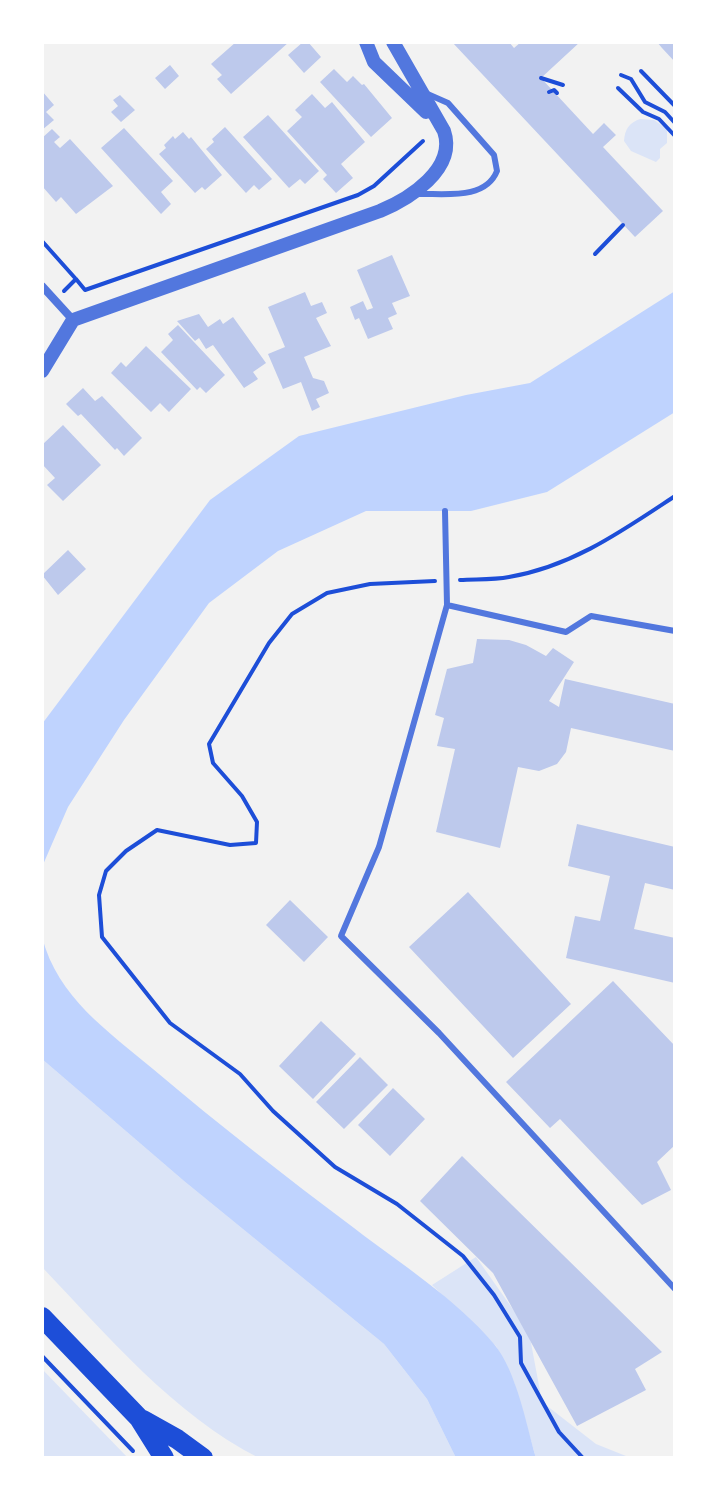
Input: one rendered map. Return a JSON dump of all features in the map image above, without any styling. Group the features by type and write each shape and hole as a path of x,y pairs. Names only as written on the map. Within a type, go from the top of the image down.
{"main road":[{"path":"42,1317 139,1418 164,1458"},
{"path":"139,1418 203,1458"}],"street":[{"path":"366,42 374,62 441,126"},
{"path":"42,371 73,320 380,211 412,194 438,168 447,146 441,126 393,42"},
{"path":"42,286 73,320"}],"lane":[{"path":"412,194 475,192 489,184 497,171 494,155 448,103 420,91"},
{"path":"445,511 447,605 379,847 341,936 439,1033 675,1289"},
{"path":"447,605 566,632 591,616 675,631"}],"path":[{"path":"641,71 675,106"},
{"path":"621,75 631,79 645,102 665,112 675,123"},
{"path":"541,78 563,85"},
{"path":"618,88 643,112 659,119 675,136"},
{"path":"549,92 554,90 557,93"},
{"path":"42,241 85,290 358,195 374,186 423,141"},
{"path":"595,254 623,225"},
{"path":"69,285 76,279"},
{"path":"42,1356 140,1458"}],"shaded area":[{"path":"640,119 654,120 667,129 667,143 660,149 660,158 656,162 631,151 624,141 628,127"},
{"path":"42,1059 184,1181 384,1344 427,1399 456,1458 259,1458 198,1420 143,1372 42,1267"},
{"path":"476,1257 529,1332 542,1402 596,1444 631,1458 536,1458 514,1382 496,1346 432,1285"},
{"path":"42,1369 128,1458 42,1458"}],"water":[{"path":"675,291 675,412 547,492 471,511 366,511 278,551 209,603 124,720 68,807 42,867 42,724 210,500 299,436 466,395 530,383"},
{"path":"42,937 50,959 72,996 102,1027 252,1150 445,1297 479,1327 509,1369 536,1458 456,1458 427,1399 384,1344 184,1181 42,1059"}],"building":[{"path":"236,42 289,42 231,94 217,79 222,75 211,64"},
{"path":"303,42 308,42 321,57 304,73 288,55"},
{"path":"452,42 509,42 514,48 521,42 580,42 541,78 593,134 604,123 616,135 603,147 663,211 635,237"},
{"path":"657,42 675,42 675,62 662,48"},
{"path":"170,65 179,76 165,89 155,78"},
{"path":"334,69 347,82 353,76 364,84 392,118 371,137 320,82"},
{"path":"42,91 54,105 46,112 54,120 42,130"},
{"path":"312,94 325,108 332,102 365,142 341,164 353,178 336,193 323,179 327,175 287,131 302,117 295,110"},
{"path":"120,95 135,110 121,122 111,112 118,106 113,100"},
{"path":"268,115 319,171 305,184 300,179 289,188 243,137"},
{"path":"225,127 272,179 259,190 254,185 246,193 206,149"},
{"path":"124,128 173,181 161,192 171,204 161,214 101,148"},
{"path":"52,129 60,137 54,142 60,148 70,139 113,186 76,214 61,197 56,202 42,186 42,138"},
{"path":"183,132 189,139 191,137 222,175 205,190 202,187 195,193 159,154 173,136 175,139"},
{"path":"392,255 410,296 392,303 397,314 388,318 393,329 368,339 359,318 355,320 350,307 363,301 367,310 373,308 357,270"},
{"path":"305,292 311,306 322,302 327,313 316,318 331,346 304,357 313,378 324,381 329,393 316,399 320,407 312,411 301,382 283,389 268,354 285,347 268,307"},
{"path":"199,314 208,327 220,319 223,324 233,317 266,363 253,372 258,379 244,388 213,345 206,349 199,338 195,341 177,321"},
{"path":"178,325 225,375 206,393 200,387 197,390 161,352 173,340 168,334"},
{"path":"146,346 191,389 169,412 160,403 151,412 111,373 121,362 126,367"},
{"path":"83,388 95,401 102,396 142,438 124,456 81,414 78,416 66,404"},
{"path":"63,425 101,465 63,501 47,485 55,478 42,464 42,445"},
{"path":"68,550 86,569 58,595 42,575"},
{"path":"477,639 509,640 546,656 553,648 574,662 549,701 559,707 565,679 675,704 675,751 571,728 566,752 557,764 539,771 518,767 500,848 436,832 455,749 437,746 444,718 435,715 447,669 473,663"},
{"path":"577,824 675,847 675,890 645,883 634,929 675,938 675,983 566,958 575,916 600,921 610,876 568,866"},
{"path":"468,892 571,1004 513,1058 409,947"},
{"path":"290,900 328,937 304,962 266,925"},
{"path":"613,981 675,1046 675,1145 657,1162 671,1190 642,1205 560,1119 550,1128 506,1082"},
{"path":"321,1021 356,1054 313,1099 279,1066"},
{"path":"360,1057 388,1085 344,1129 316,1102"},
{"path":"393,1088 425,1119 390,1156 358,1125"},
{"path":"462,1156 662,1352 635,1369 646,1390 577,1426 493,1273 420,1201"}]}
